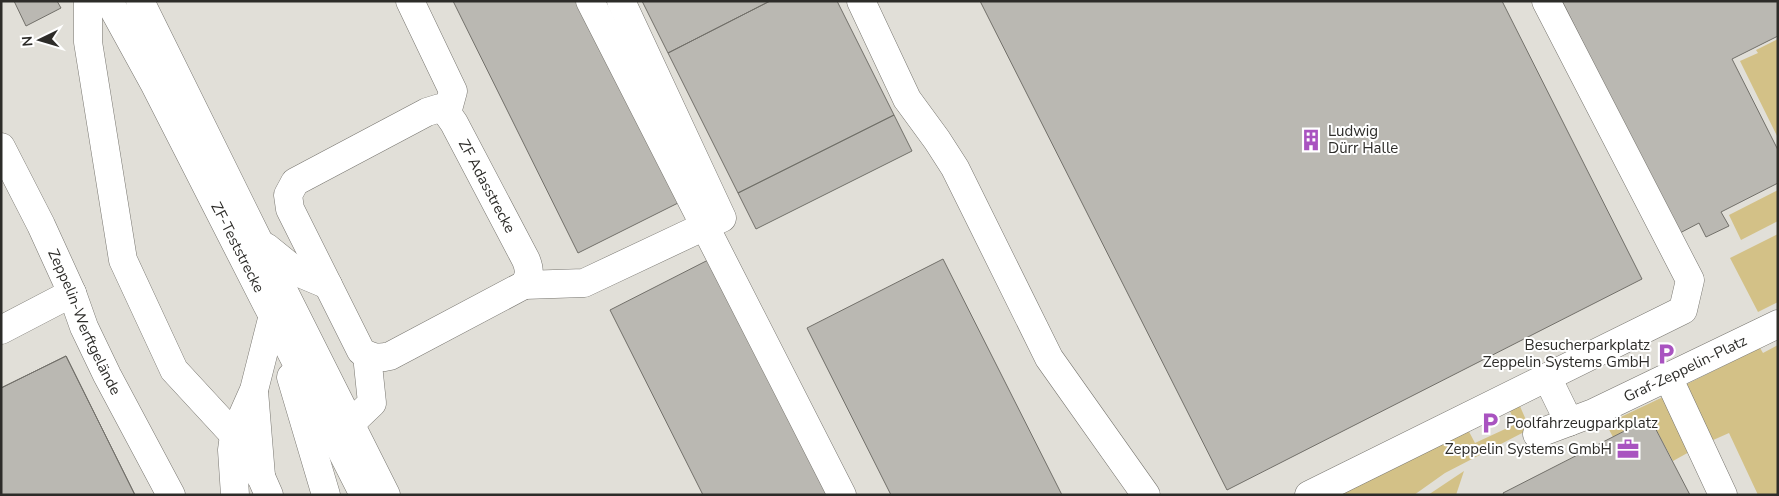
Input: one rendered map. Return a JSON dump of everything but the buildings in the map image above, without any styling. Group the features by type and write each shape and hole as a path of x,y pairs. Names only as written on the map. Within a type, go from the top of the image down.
{"lane":[{"path":"88,1 88,42 123,260 174,370 234,435 266,487"},
{"name":"ZF-Teststrecke","path":"109,1 154,83 364,495"},
{"name":"ZF-Teststrecke","path":"140,1 386,495"},
{"path":"410,1 453,92 447,113 440,108 427,112 295,182 288,195 290,209 362,351 371,358 380,359 390,356 524,286 584,283 722,218 621,1"},
{"path":"590,1 842,495"},
{"path":"861,1 907,99 938,140 955,168 1050,358 1146,495"},
{"path":"1309,495 1683,310 1690,280 1546,1"},
{"name":"ZF Adasstrecke","path":"447,113 526,260 529,268 529,278 524,286"},
{"name":"Zeppelin-Werftgelände","path":"1,147 41,225 72,293 84,327 107,375 171,495"},
{"path":"258,240 297,272 328,285"},
{"path":"1,330 72,293"},
{"path":"235,495 232,450 234,435 254,390 273,315"},
{"path":"273,315 326,495"},
{"name":"Graf-Zeppelin-Platz","path":"1537,434 1593,413 1778,324"},
{"path":"350,424 372,403 367,355"},
{"path":"1547,377 1569,422"},
{"path":"1668,377 1723,495"},
{"path":"254,390 266,487"}],"shaded area":[{"path":"1778,39 1778,138 1740,61 1758,53 1756,50"},
{"path":"1778,190 1778,221 1741,240 1729,215"},
{"path":"1778,234 1778,302 1758,312 1730,258"},
{"path":"1778,345 1778,495 1758,495 1729,433 1711,441 1683,386 1760,348 1763,353"},
{"path":"1663,397 1691,451 1673,461 1650,418 1613,437 1606,424"},
{"path":"1519,404 1530,429 1445,473 1414,495 1328,495 1466,426 1475,443 1516,424 1509,409"},
{"path":"1464,471 1456,495 1428,495"}],"place":[{"name":"Ludwig Dürr Halle","path":"1311,140"},
{"name":"Besucherparkplatz Zeppelin Systems GmbH","path":"1666,354"},
{"name":"Poolfahrzeugparkplatz","path":"1490,423"},
{"name":"Zeppelin Systems GmbH","path":"1628,449"}]}
